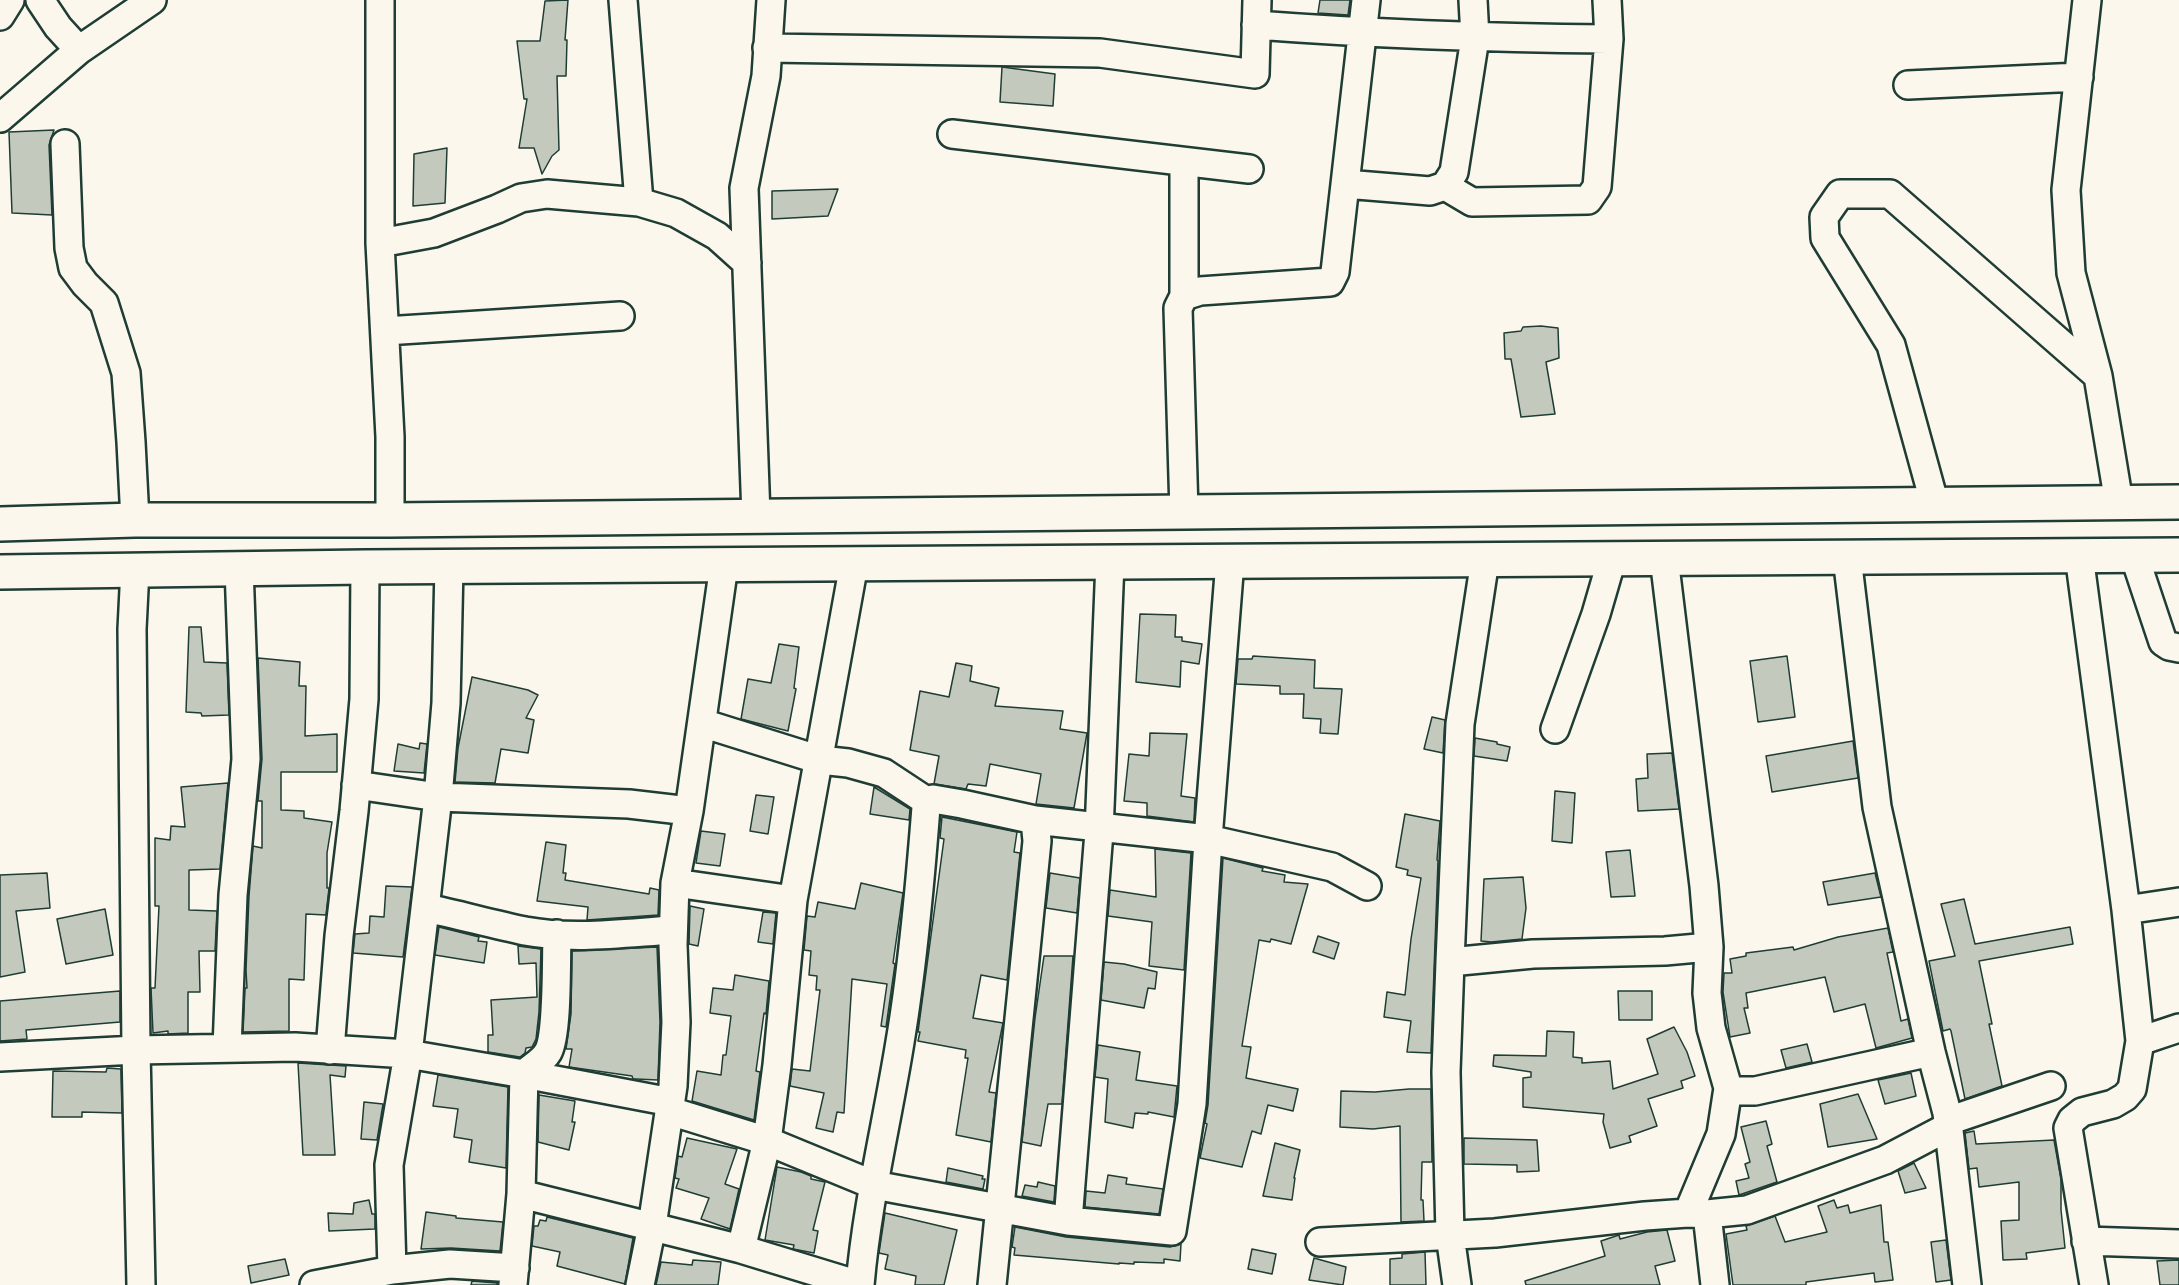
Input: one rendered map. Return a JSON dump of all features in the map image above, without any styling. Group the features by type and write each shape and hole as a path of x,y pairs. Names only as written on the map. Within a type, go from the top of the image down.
{"main road":[{"path":"0,524 135,520 390,520 2179,502"},
{"path":"0,572 450,566 2179,555"}],"street":[{"path":"0,16 10,0"},
{"path":"40,0 58,27 79,50"},
{"path":"0,118 79,50 152,0"},
{"path":"380,0 380,243 390,437 390,520"},
{"path":"623,0 639,202"},
{"path":"756,516 744,188 766,76 771,0"},
{"path":"1184,296 1200,291 1330,282 1335,272 1366,0"},
{"path":"1345,184 1430,191 1445,186 1454,172 1475,38 1473,0"},
{"path":"1445,186 1472,202 1588,200 1597,187 1609,39 1607,0"},
{"path":"2087,0 2066,190 2071,273 2098,376 2119,503"},
{"path":"768,48 1100,53 1255,74 1256,12 1363,33 1475,38 1609,39"},
{"path":"1908,85 2079,77"},
{"path":"952,134 1249,169"},
{"path":"65,144 69,248 73,268 104,303 126,373 135,520"},
{"path":"1184,162 1184,296 1178,308 1184,512"},
{"path":"380,243 434,233 521,198 547,194 639,202 676,213 717,237 747,263"},
{"path":"1935,505 1891,345 1825,238 1824,217 1840,194 1890,194 2098,376"},
{"path":"385,331 620,316"},
{"path":"2079,555 2126,910 2140,1041 2132,1089 2125,1097 2113,1104 2082,1112 2072,1120 2068,1128 2094,1285"},
{"path":"2134,555 2163,642 2179,648"},
{"path":"1847,557 1877,807 1948,1121 1967,1285"},
{"path":"1665,558 1704,886 1709,947 1707,993 1711,1028 1728,1088 1721,1134 1697,1214 1715,1285"},
{"path":"1555,729 1596,614 1612,559"},
{"path":"1457,1285 1450,1235 1446,1072 1450,962 1460,724 1485,560"},
{"path":"0,1057 136,1050 295,1047 408,1054 524,1074 670,1107 767,1141 874,1185 1068,1221 1172,1231 1192,1104 1208,839 1230,561"},
{"path":"1068,1221 1099,828 1110,562"},
{"path":"741,1249 767,1141 793,900 854,564"},
{"path":"640,1285 652,1226 670,1107 676,1022 673,930 675,883 689,811 724,565"},
{"path":"393,1270 389,1165 408,1054 438,796 446,704 450,566"},
{"path":"330,1050 339,936 364,699 365,567"},
{"path":"227,1048 233,895 246,759 239,568"},
{"path":"135,569 132,629 141,1285"},
{"path":"702,723 820,760 863,766 884,772 928,802"},
{"path":"356,785 438,796 629,804 689,811"},
{"path":"521,1194 741,1249 860,1285 866,1230 901,1039 921,875 926,807 933,799 1035,820 1208,839 1332,867 1367,886"},
{"path":"992,1285 1037,842 1035,820"},
{"path":"675,883 793,900"},
{"path":"2126,910 2179,902"},
{"path":"426,908 526,931 557,934 596,935 673,930"},
{"path":"314,1285 393,1270 450,1264 514,1277 521,1194 524,1074 545,1057 550,1049 553,1031 557,934"},
{"path":"1450,962 1533,954 1665,951 1709,947"},
{"path":"2140,1041 2179,1028"},
{"path":"1728,1088 1737,1091 1755,1091 1931,1052"},
{"path":"1320,1242 1495,1233 1747,1210 1885,1160 1944,1129 1948,1121 2051,1086"},
{"path":"2086,1241 2179,1244"}],"building":[{"path":"568,0 565,40 567,40 566,76 557,76 559,150 552,156 542,174 534,148 519,148 527,99 524,99 517,41 540,41 545,1"},
{"path":"1320,0 1350,0 1348,15 1318,13"},
{"path":"1002,67 1055,74 1053,106 1000,102"},
{"path":"54,130 49,145 52,215 12,213 9,132"},
{"path":"447,148 445,203 413,206 414,154"},
{"path":"838,189 828,216 772,219 772,191"},
{"path":"1523,327 1558,328 1559,358 1546,362 1555,414 1521,417 1511,359 1505,359 1504,333 1521,331"},
{"path":"1140,614 1176,615 1175,637 1182,637 1182,641 1202,644 1199,664 1181,661 1180,687 1136,682"},
{"path":"189,627 201,627 204,662 227,663 229,715 202,716 201,713 186,712"},
{"path":"779,644 799,647 794,688 796,689 788,731 741,719 748,679 771,683"},
{"path":"1253,656 1315,660 1314,688 1342,689 1338,734 1320,733 1321,719 1303,718 1304,694 1280,694 1280,686 1236,684 1238,659 1252,659"},
{"path":"1787,656 1795,717 1758,722 1750,661"},
{"path":"258,658 300,662 299,686 306,686 305,736 337,734 337,772 281,772 281,810 304,811 304,818 332,822 327,853 327,888 329,888 326,915 306,914 304,980 289,979 289,1031 243,1032 253,846 262,848 262,801 258,801 262,759"},
{"path":"956,663 972,666 970,681 999,688 995,706 1063,711 1060,729 1087,733 1074,808 1036,804 1041,774 990,764 986,786 968,784 966,789 934,784 939,756 910,750 920,691 949,697"},
{"path":"472,677 528,690 538,695 526,718 534,720 528,753 501,749 495,783 455,782 458,748"},
{"path":"1432,717 1445,720 1443,753 1424,749"},
{"path":"1150,733 1187,734 1181,796 1195,798 1194,822 1147,816 1147,803 1124,801 1129,754 1149,756"},
{"path":"1475,738 1510,747 1507,761 1474,756"},
{"path":"1853,741 1858,778 1772,792 1766,756"},
{"path":"420,743 427,744 424,773 394,771 398,744 419,749"},
{"path":"1672,753 1679,809 1638,811 1636,779 1648,778 1647,754"},
{"path":"228,783 220,869 189,870 189,910 217,911 215,951 199,951 200,992 188,992 188,1033 168,1034 168,1031 153,1033 151,988 155,988 159,906 155,906 155,838 170,840 171,826 185,827 181,787"},
{"path":"874,787 910,809 909,820 870,814"},
{"path":"1555,791 1575,793 1572,843 1552,841"},
{"path":"756,795 774,797 768,834 750,831"},
{"path":"1405,814 1440,821 1431,1053 1407,1052 1411,1021 1384,1017 1387,992 1405,995 1421,878 1407,875 1408,870 1396,867"},
{"path":"942,817 1017,832 1014,852 1020,853 1007,980 981,975 973,1018 1003,1023 989,1092 996,1093 991,1142 956,1135 968,1058 965,1058 966,1050 918,1041 944,839 940,838"},
{"path":"701,831 725,834 720,866 696,863"},
{"path":"546,842 566,845 563,873 566,873 565,880 649,894 650,888 659,890 658,915 587,920 588,907 537,901"},
{"path":"1155,849 1191,853 1184,970 1149,966 1152,922 1108,916 1110,890 1156,897"},
{"path":"1630,850 1635,896 1611,897 1606,852"},
{"path":"1223,858 1263,868 1262,871 1285,875 1284,882 1308,884 1291,944 1271,939 1270,942 1259,940 1242,1046 1251,1047 1246,1078 1298,1089 1293,1111 1268,1105 1261,1134 1252,1131 1242,1167 1200,1158 1207,1124 1205,1123"},
{"path":"47,873 50,908 16,911 25,972 0,977 0,875"},
{"path":"1050,873 1080,878 1077,913 1046,908"},
{"path":"1875,873 1881,897 1828,905 1823,882"},
{"path":"1523,877 1526,908 1522,939 1481,941 1484,879"},
{"path":"861,883 903,893 886,1027 881,1026 887,984 852,979 844,1113 837,1112 833,1132 816,1128 824,1093 790,1086 792,1069 810,1071 820,990 816,990 817,976 809,975 811,951 804,950 807,916 815,917 818,902 855,909"},
{"path":"386,886 412,887 403,957 353,953 355,934 369,933 370,916 384,917"},
{"path":"1964,899 1975,944 2070,927 2073,944 1979,961 2002,1086 1965,1099 1951,1031 1950,1029 1943,1031 1929,961 1955,956 1941,904"},
{"path":"690,906 704,909 698,946 689,944"},
{"path":"105,909 113,955 66,964 57,919"},
{"path":"763,912 776,913 773,944 758,942"},
{"path":"439,927 479,937 478,941 487,942 484,963 435,955"},
{"path":"1888,928 1893,952 1887,953 1901,1021 1908,1019 1912,1038 1876,1048 1865,1004 1834,1012 1825,977 1746,993 1748,1008 1744,1008 1750,1033 1730,1037 1723,992 1724,973 1732,973 1730,959 1746,956 1746,953 1793,947 1794,950 1838,937"},
{"path":"1318,936 1339,943 1334,959 1313,952"},
{"path":"518,946 541,949 536,1039 532,1047 526,1048 525,1053 520,1057 488,1052 488,1035 493,1035 491,1000 537,997 536,963 519,964"},
{"path":"657,947 660,1022 658,1080 633,1079 632,1076 569,1067 572,1049 566,1049 571,1014 572,951"},
{"path":"1044,956 1073,956 1062,1104 1048,1104 1041,1146 1022,1142"},
{"path":"1104,962 1157,972 1155,989 1148,988 1144,1008 1101,1000"},
{"path":"735,975 769,981 756,1071 760,1072 754,1120 692,1101 697,1071 721,1075 731,1016 710,1013 713,988 733,990"},
{"path":"120,991 120,1022 26,1030 27,1039 0,1041 0,1001"},
{"path":"1618,991 1652,991 1652,1020 1619,1020"},
{"path":"1674,1027 1687,1052 1695,1076 1681,1081 1683,1088 1648,1099 1657,1126 1629,1136 1631,1142 1610,1148 1603,1122 1604,1114 1523,1107 1523,1078 1531,1077 1531,1072 1493,1066 1494,1055 1546,1056 1547,1031 1574,1032 1573,1057 1582,1058 1582,1063 1610,1061 1613,1089 1658,1074 1647,1039"},
{"path":"1807,1044 1812,1062 1786,1068 1781,1050"},
{"path":"1098,1045 1140,1052 1136,1080 1177,1086 1174,1117 1148,1112 1148,1114 1135,1113 1133,1128 1105,1122 1108,1079 1095,1077"},
{"path":"298,1063 346,1066 345,1077 330,1075 335,1155 303,1155"},
{"path":"107,1068 121,1069 122,1113 82,1112 82,1117 52,1117 53,1071 106,1072"},
{"path":"1911,1073 1916,1096 1885,1104 1878,1080"},
{"path":"438,1075 508,1087 506,1168 469,1162 472,1140 454,1137 458,1109 433,1106"},
{"path":"1431,1089 1432,1162 1422,1162 1421,1200 1423,1200 1424,1221 1401,1222 1400,1126 1373,1129 1340,1127 1341,1091 1375,1092"},
{"path":"1858,1094 1877,1139 1828,1147 1820,1104"},
{"path":"539,1095 575,1101 572,1122 575,1122 569,1150 538,1142"},
{"path":"364,1102 383,1104 377,1140 361,1139"},
{"path":"1766,1121 1772,1144 1767,1146 1777,1182 1739,1195 1736,1181 1749,1178 1745,1164 1750,1162 1741,1127"},
{"path":"1974,1131 1976,1144 2054,1140 2061,1179 2065,1248 2026,1253 2027,1259 2003,1260 2001,1221 2019,1220 2019,1182 1979,1187 1977,1168 1969,1169 1965,1133"},
{"path":"687,1138 737,1149 725,1184 739,1189 730,1229 701,1219 709,1198 676,1188 679,1179 675,1178 678,1156 682,1157"},
{"path":"1464,1138 1537,1140 1539,1171 1517,1172 1517,1165 1464,1164"},
{"path":"1275,1143 1300,1150 1292,1200 1263,1196"},
{"path":"1914,1163 1926,1188 1905,1193 1898,1171"},
{"path":"777,1167 801,1172 811,1176 811,1179 825,1182 813,1230 818,1231 814,1253 793,1249 794,1245 765,1240"},
{"path":"948,1168 983,1176 982,1179 985,1179 983,1189 946,1182"},
{"path":"1108,1175 1127,1178 1126,1184 1163,1189 1159,1214 1085,1207 1086,1191 1105,1193"},
{"path":"1038,1182 1055,1186 1054,1202 1022,1196 1025,1185 1037,1187"},
{"path":"369,1200 372,1214 375,1214 375,1229 329,1231 328,1213 353,1214 354,1203"},
{"path":"1834,1200 1837,1208 1848,1205 1850,1213 1881,1205 1884,1242 1888,1242 1893,1280 1875,1282 1874,1273 1806,1282 1806,1285 1733,1285 1726,1234 1747,1230 1746,1226 1775,1216 1785,1242 1827,1232 1818,1206"},
{"path":"426,1212 456,1216 456,1218 503,1222 500,1251 421,1249"},
{"path":"885,1213 957,1230 944,1285 915,1285 916,1276 885,1269 888,1255 879,1253"},
{"path":"547,1217 633,1238 625,1284 557,1266 560,1252 532,1246 534,1226 538,1226 540,1220 546,1221"},
{"path":"1015,1227 1066,1237 1170,1247 1181,1244 1180,1261 1164,1259 1164,1263 1119,1264 1014,1255 1015,1248 1012,1247"},
{"path":"1667,1230 1675,1261 1655,1266 1660,1285 1526,1285 1525,1281 1605,1256 1601,1241 1619,1235 1620,1239"},
{"path":"1946,1240 1951,1280 1936,1282 1931,1242"},
{"path":"1252,1249 1276,1254 1272,1274 1248,1269"},
{"path":"1425,1252 1426,1285 1390,1285 1390,1259 1402,1258 1402,1254"},
{"path":"1314,1258 1346,1267 1343,1285 1309,1280"},
{"path":"285,1259 289,1275 251,1283 248,1266"},
{"path":"693,1260 721,1262 718,1285 656,1285 661,1262 692,1265"},
{"path":"2179,1260 2179,1285 2160,1285 2157,1261"},
{"path":"472,1281 497,1283 497,1285 471,1285"}]}
